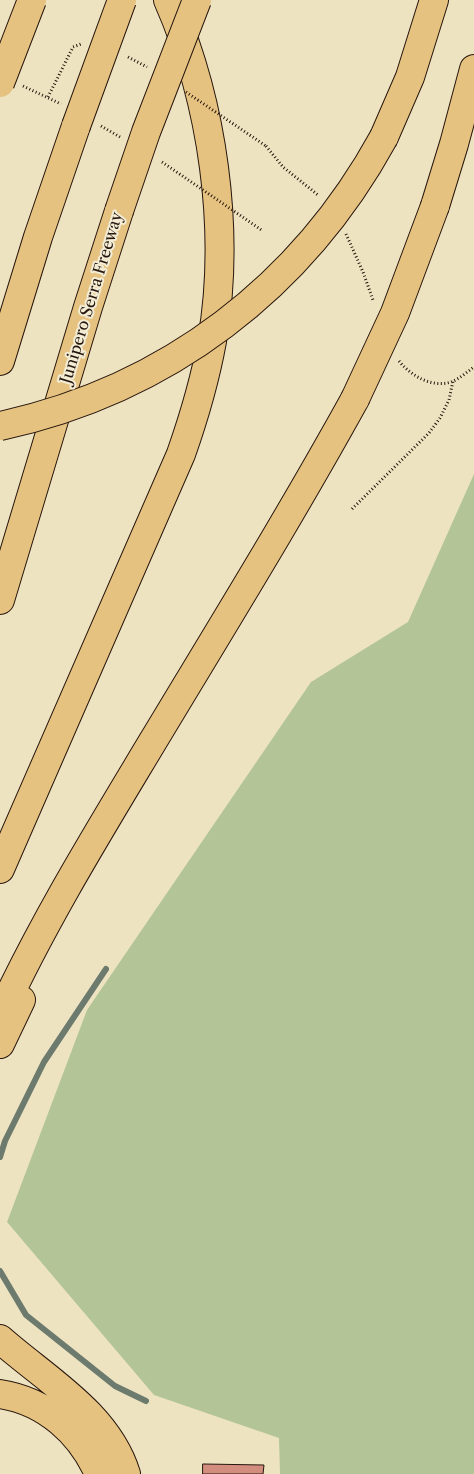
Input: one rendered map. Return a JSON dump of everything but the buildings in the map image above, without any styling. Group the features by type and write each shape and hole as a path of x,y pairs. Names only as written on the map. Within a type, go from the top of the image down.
{"highway":[{"path":"0,83 32,0"},
{"path":"0,361 57,181 122,0"},
{"path":"0,869 180,454 196,408 212,340 220,249 213,166 198,88 186,48 168,0"},
{"name":"Junipero Serra Freeway","path":"0,600 88,307 119,211 146,132 197,0"},
{"path":"0,426 69,407 133,381 194,346 230,321 274,283 317,237 358,182 384,137 410,77 434,0"},
{"path":"0,1016 68,884 303,493 355,399 398,306 435,206 474,69"},
{"path":"0,1044 54,935 159,751 180,697"},
{"path":"0,1339 91,1416 117,1452 126,1474"},
{"path":"0,1394 30,1402 52,1414 72,1432 99,1474"}],"path":[{"path":"128,56 152,70"},
{"path":"181,88 266,146 283,167 324,200"},
{"path":"162,162 263,231"},
{"path":"345,232 363,272 376,308"},
{"path":"395,355 402,364 420,378 436,383 453,381 474,367"},
{"path":"352,509 429,434 449,400 453,381"}],"green space":[{"path":"474,474 474,1474 280,1474 279,1438 154,1395 7,1222 87,1010 311,682 408,622"}],"waterway":[{"path":"0,1157 5,1141 44,1062 106,969"},
{"path":"0,1271 26,1315 115,1386 146,1401"}]}
